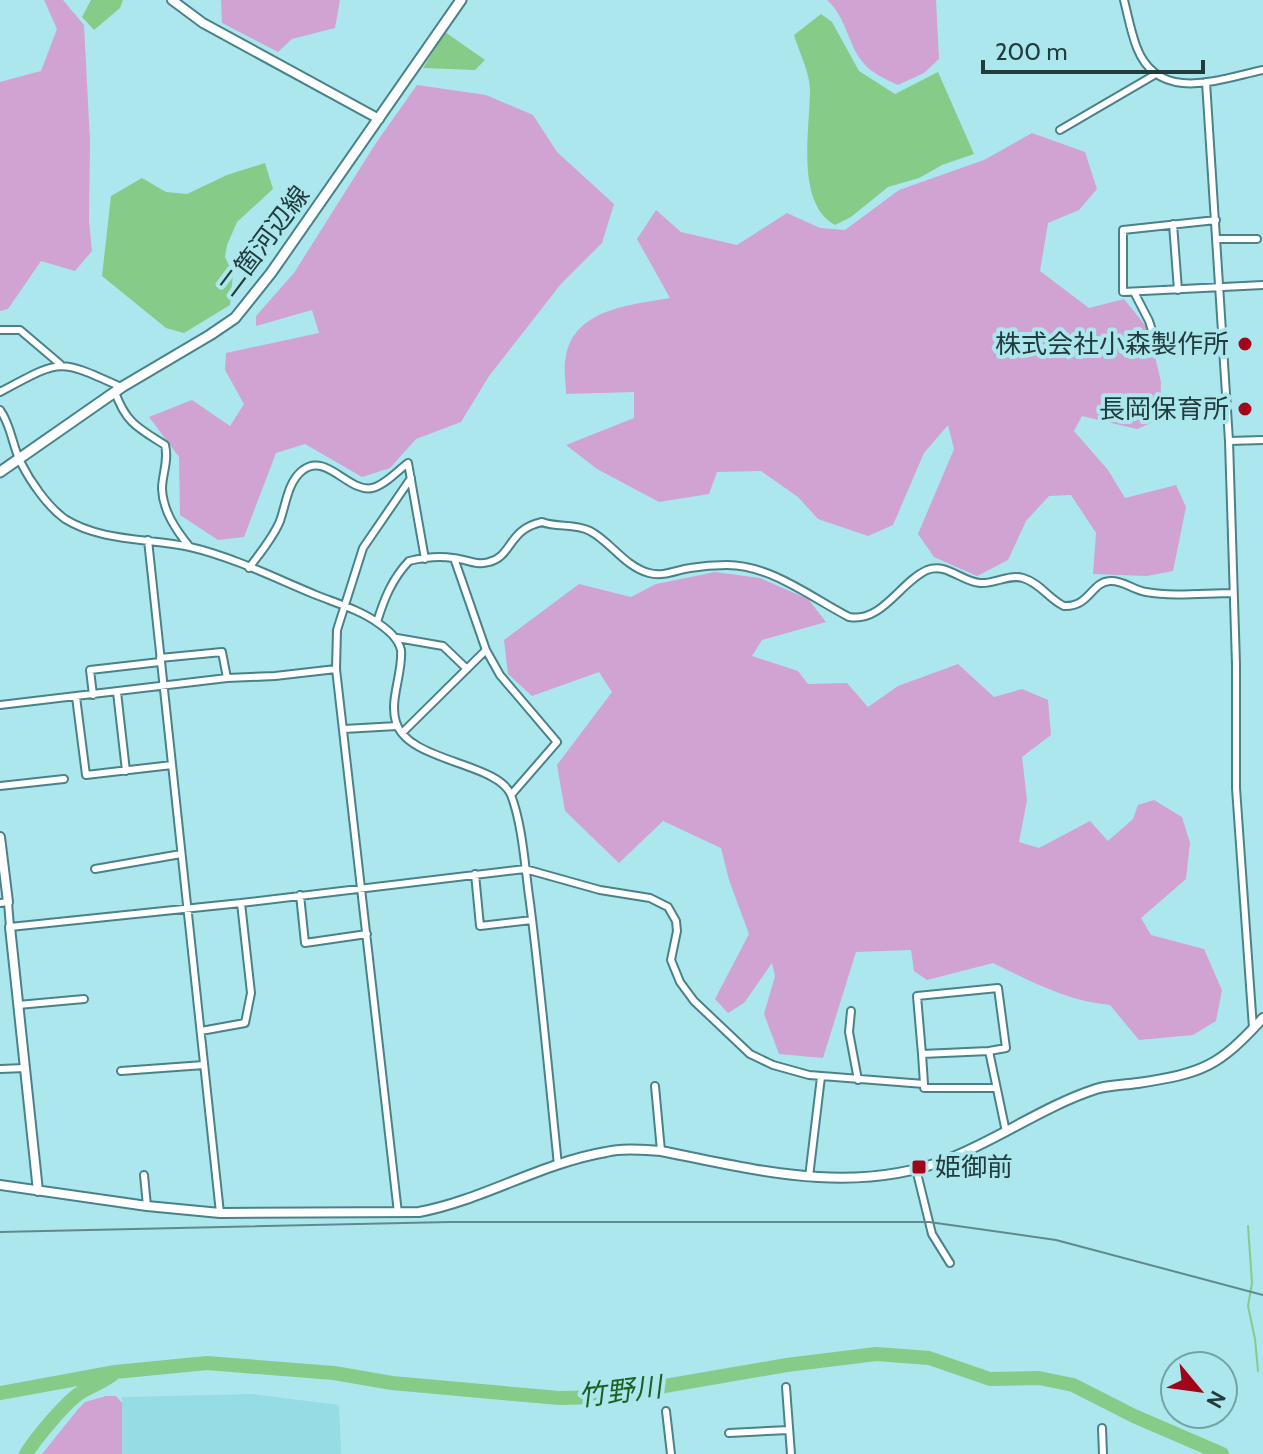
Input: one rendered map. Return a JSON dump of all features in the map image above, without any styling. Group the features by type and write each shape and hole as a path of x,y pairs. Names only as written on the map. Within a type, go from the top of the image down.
{"main road":[{"name":"二箇河辺線","path":"0,472 119,390 235,318 252,299 461,0"}],"street":[{"path":"172,0 203,23 379,119"},
{"path":"1124,0 1136,47 1156,74 1171,83 1189,85 1263,70"},
{"path":"1060,130 1156,74"},
{"path":"1206,82 1229,441 1236,788 1253,1029"},
{"path":"1216,220 1123,230 1123,292 1263,285"},
{"path":"1173,224 1178,290"},
{"path":"1217,239 1257,239"},
{"path":"1134,292 1155,340 1223,343"},
{"path":"0,330 20,330 60,364 76,367 119,390 122,412 165,445 167,456 162,490 165,504 173,527 189,547"},
{"path":"0,392 60,364"},
{"path":"0,410 6,418 20,460 49,504 80,528 189,547 249,568 377,622 396,638 443,646 467,669"},
{"path":"1229,441 1263,440"},
{"path":"249,568 271,539 292,485 305,468 317,466 360,487 371,488 408,463 418,534 425,559"},
{"path":"398,1213 336,669 337,630 363,548 411,478"},
{"path":"377,622 385,595 409,561 454,558 478,564 494,562 521,531 533,524 571,524 592,532 637,569 652,574 665,575 708,566 746,567 766,573 849,617 859,619 873,613 916,577 933,568 947,570 977,583 1022,578 1039,586 1064,606 1080,604 1106,581 1118,581 1142,592 1233,593"},
{"path":"148,540 220,1213"},
{"path":"454,558 486,650 500,675 557,742 511,795"},
{"path":"396,638 402,658 394,716 402,733 437,756 492,776 510,791 532,920 558,1165"},
{"path":"402,733 486,650"},
{"path":"93,695 90,670 222,652 227,678"},
{"path":"0,705 227,678 336,669"},
{"path":"117,692 126,771"},
{"path":"76,697 86,775 172,765"},
{"path":"344,729 397,726"},
{"path":"0,786 64,779"},
{"path":"0,837 4,902 10,927 38,1191"},
{"path":"95,869 181,854"},
{"path":"10,927 525,869 600,890 634,894 661,902 674,914 676,921 671,960 685,990 750,1054 773,1065 821,1077 924,1084"},
{"path":"475,874 480,926 532,920"},
{"path":"300,895 305,943 367,934"},
{"path":"201,1031 245,1023 251,993 241,903"},
{"path":"922,1054 1006,1048 998,988 917,996 924,1088 996,1088"},
{"path":"18,1005 84,999"},
{"path":"851,1011 849,1032 858,1080"},
{"path":"0,1185 220,1213 398,1213 444,1207 558,1165 606,1152 661,1151 809,1178 850,1179 916,1169 946,1160 1073,1097 1100,1088 1188,1075 1212,1064 1235,1048 1263,1018"},
{"path":"989,1051 1006,1132"},
{"path":"121,1071 204,1065"},
{"path":"0,1069 25,1068"},
{"path":"809,1178 821,1077"},
{"path":"655,1086 661,1151"},
{"path":"916,1169 932,1234 950,1263"},
{"path":"144,1175 147,1206"},
{"path":"786,1387 791,1454"},
{"path":"666,1411 671,1454"},
{"path":"1102,1428 1103,1454"},
{"path":"729,1433 789,1430"}],"shaded area":[{"path":"44,0 63,0 84,25 92,251 75,271 41,261 8,309 0,311 0,82 41,71 57,29"},
{"path":"91,0 123,0 120,8 94,30 82,17"},
{"path":"221,0 340,0 335,28 292,39 278,52 222,23"},
{"path":"827,0 936,0 939,59 924,73 898,85 883,78 861,60 838,14"},
{"path":"821,14 832,22 859,71 895,94 938,72 974,154 942,165 919,178 888,187 851,217 835,225 822,214 814,200 810,183 807,144 810,83 794,35"},
{"path":"445,32 485,60 475,70 423,68"},
{"path":"417,85 486,95 533,115 557,152 614,204 602,243 561,284 489,376 461,422 416,439 390,468 362,477 305,444 276,453 244,537 218,540 180,515 179,457 149,417 192,400 230,426 244,404 225,370 226,353 319,333 312,310 256,326 256,316 294,273 376,143"},
{"path":"1032,133 1085,152 1097,189 1079,210 1048,223 1040,271 1089,308 1124,299 1149,330 1161,382 1160,419 1137,429 1082,416 1074,431 1108,470 1125,498 1176,485 1186,507 1173,571 1147,576 1093,574 1096,533 1071,495 1049,496 1026,521 1008,560 977,576 934,557 918,534 954,449 948,425 924,453 893,525 868,536 818,519 798,497 761,471 717,472 709,494 659,502 597,469 566,445 634,418 634,392 566,394 565,361 571,340 593,318 623,307 670,298 637,239 656,210 681,232 737,245 787,213 820,228 845,230 899,190 984,160"},
{"path":"265,163 273,189 237,222 227,245 225,257 233,274 230,305 184,333 166,328 102,276 111,196 142,178 166,192 187,194 227,175"},
{"path":"715,572 760,578 808,599 826,622 762,640 752,656 798,671 808,684 847,683 868,707 898,686 958,664 994,697 1022,689 1048,700 1051,735 1022,757 1027,800 1019,842 1039,848 1090,821 1108,841 1133,819 1138,805 1154,800 1182,817 1190,843 1186,879 1141,918 1151,935 1204,949 1222,990 1216,1021 1193,1035 1139,1040 1110,1005 1064,995 993,963 927,980 914,971 911,950 856,952 823,1058 779,1054 764,1014 775,976 772,963 744,1003 728,1013 715,999 749,934 721,848 663,821 619,863 565,811 557,765 612,692 599,672 532,696 508,674 504,640 579,584 631,597 656,584"},
{"path":"253,1394 339,1405 341,1454 120,1454 122,1397"},
{"path":"116,1396 122,1403 122,1454 42,1454 85,1402"}],"waterway":[{"path":"1248,1226 1252,1283 1248,1306 1258,1371"},
{"name":"竹野川","path":"0,1393 115,1372 207,1363 334,1373 392,1383 559,1398 601,1397 787,1365 876,1354 929,1358 990,1379 1039,1378 1073,1385 1134,1416 1222,1454"},
{"path":"26,1454 69,1402 112,1375"}],"railway":[{"path":"0,1232 450,1222 929,1222 1056,1240 1263,1295"}],"place":[{"name":"株式会社小森製作所","path":"1245,344"},
{"name":"長岡保育所","path":"1245,409"},
{"name":"姫御前","path":"919,1167"}]}
